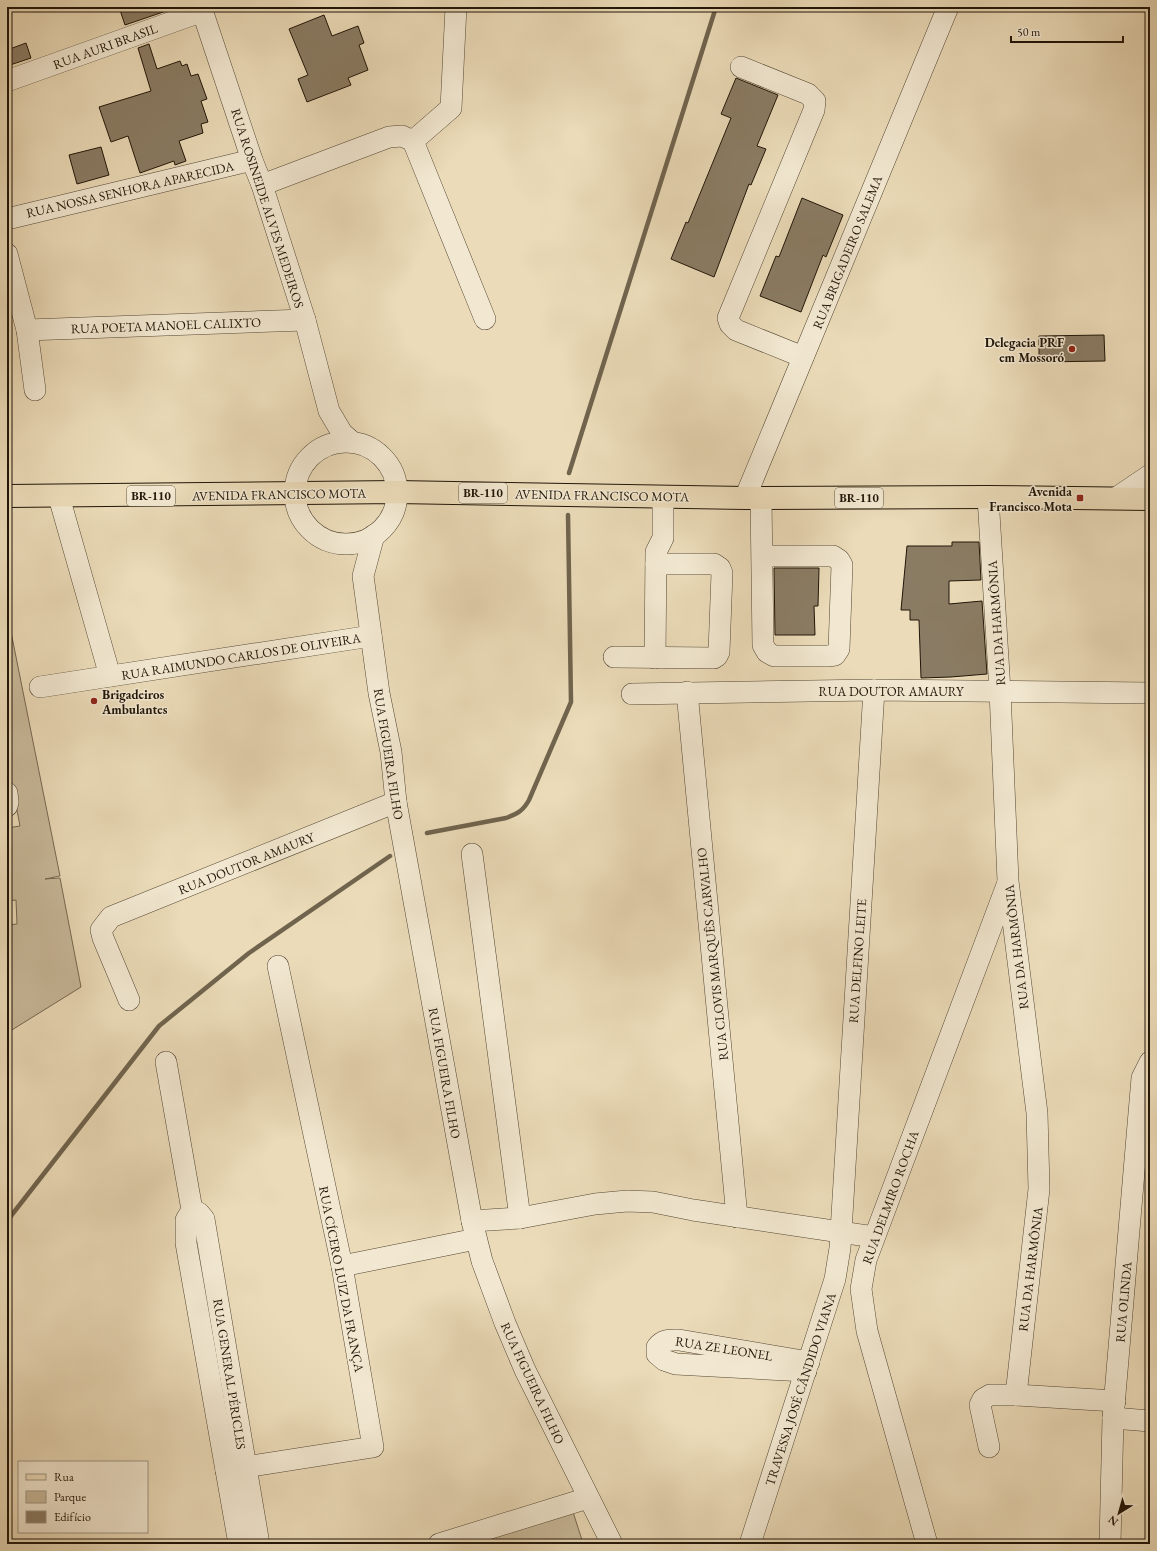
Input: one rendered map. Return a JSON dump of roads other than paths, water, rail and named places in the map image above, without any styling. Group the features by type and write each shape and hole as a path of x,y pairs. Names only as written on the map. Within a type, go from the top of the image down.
{"main road":[{"name":"AVENIDA FRANCISCO MOTA","path":"7,496 397,492 753,498 1150,498"}],"street":[{"path":"413,141 451,108 456,7"},
{"name":"RUA BRIGADEIRO SALEMA","path":"753,498 803,357 948,7"},
{"name":"RUA AURI BRASIL","path":"7,81 202,9"},
{"name":"RUA ROSINEIDE ALVES MEDEIROS","path":"202,9 252,160 262,185 305,320 329,411 342,433 352,442"},
{"path":"742,67 808,94 815,101 814,110 728,318 730,324 736,330 803,357"},
{"path":"262,185 389,137 402,136 413,141 485,319"},
{"name":"RUA NOSSA SENHORA APARECIDA","path":"7,219 252,160"},
{"path":"7,254 27,330 35,390"},
{"name":"RUA POETA MANOEL CALIXTO","path":"27,330 305,320"},
{"name":"RUA ROSINEIDE ALVES MEDEIROS","path":"295,494 297,480 302,466 312,455 321,440 326,428 329,411"},
{"path":"295,494 298,508 304,521 313,532 325,539 339,543 351,544 374,536 392,517 396,505 397,492 395,478 384,459 379,454 366,446 352,442 337,442 324,447 312,455"},
{"path":"1116,498 1150,475"},
{"path":"59,496 110,676"},
{"path":"656,658 666,564 656,552 663,538 663,497"},
{"name":"RUA DA HARMÔNIA","path":"988,497 1000,691 1008,881 1037,1113 1039,1189 1016,1395"},
{"path":"753,498 763,556 763,645 767,652 774,656 835,655 839,649 842,565 839,560 833,556 763,556"},
{"name":"RUA FIGUEIRA FILHO","path":"374,536 363,576 371,636 390,752 396,802 474,1230 482,1261 524,1370 588,1498 605,1543"},
{"name":"RUA FIGUEIRA FILHO","path":"339,543 363,576"},
{"path":"614,657 714,658 717,656 719,652 722,573 720,568 714,564 666,564"},
{"name":"RUA RAIMUNDO CARLOS DE OLIVEIRA","path":"40,687 371,636"},
{"name":"RUA DOUTOR AMAURY","path":"632,694 874,690 1150,693"},
{"name":"RUA DELFINO LEITE","path":"840,1232 874,690"},
{"name":"RUA CLOVIS MARQUÊS CARVALHO","path":"687,692 737,1217"},
{"path":"7,793 7,806"},
{"name":"RUA DOUTOR AMAURY","path":"129,1000 101,930 111,917 396,802"},
{"path":"472,854 520,1218"},
{"name":"RUA DELMIRO ROCHA","path":"927,1544 867,1331 861,1289 866,1260 874,1236 1008,881"},
{"name":"RUA CÍCERO LUIZ DA FRANÇA","path":"236,1468 373,1447 342,1266 278,966"},
{"name":"RUA GENERAL PÉRICLES","path":"166,1062 192,1210 200,1213 204,1219 236,1468 239,1544"},
{"name":"RUA OLINDA","path":"1110,1544 1114,1410 1142,1078 1150,1062"},
{"path":"342,1266 520,1218 595,1204 628,1201 653,1202 737,1217 874,1236"},
{"name":"TRAVESSA JOSÉ CÂNDIDO VIANA","path":"750,1544 808,1367 835,1278 840,1232"},
{"name":"RUA ZE LEONEL","path":"667,1340 679,1340 808,1367 676,1364 664,1360 657,1354 656,1347 660,1343 667,1340"},
{"path":"989,1447 980,1405 983,1398 990,1395 1016,1395 1114,1410 1150,1421"},
{"name":"RUA GENERAL PÉRICLES","path":"236,1468 259,1544"},
{"path":"439,1544 588,1498"}],"waterway":[{"path":"569,473 716,7"},
{"path":"427,833 506,818 519,812 529,800 571,702 568,515"},
{"path":"7,1221 159,1026 249,953 390,856"}],"place":[{"name":"Delegacia PRF em Mossoró","path":"1072,349"},
{"name":"Avenida Francisco Mota","path":"1080,498"},
{"name":"Brigadeiros Ambulantes","path":"94,701"}]}
